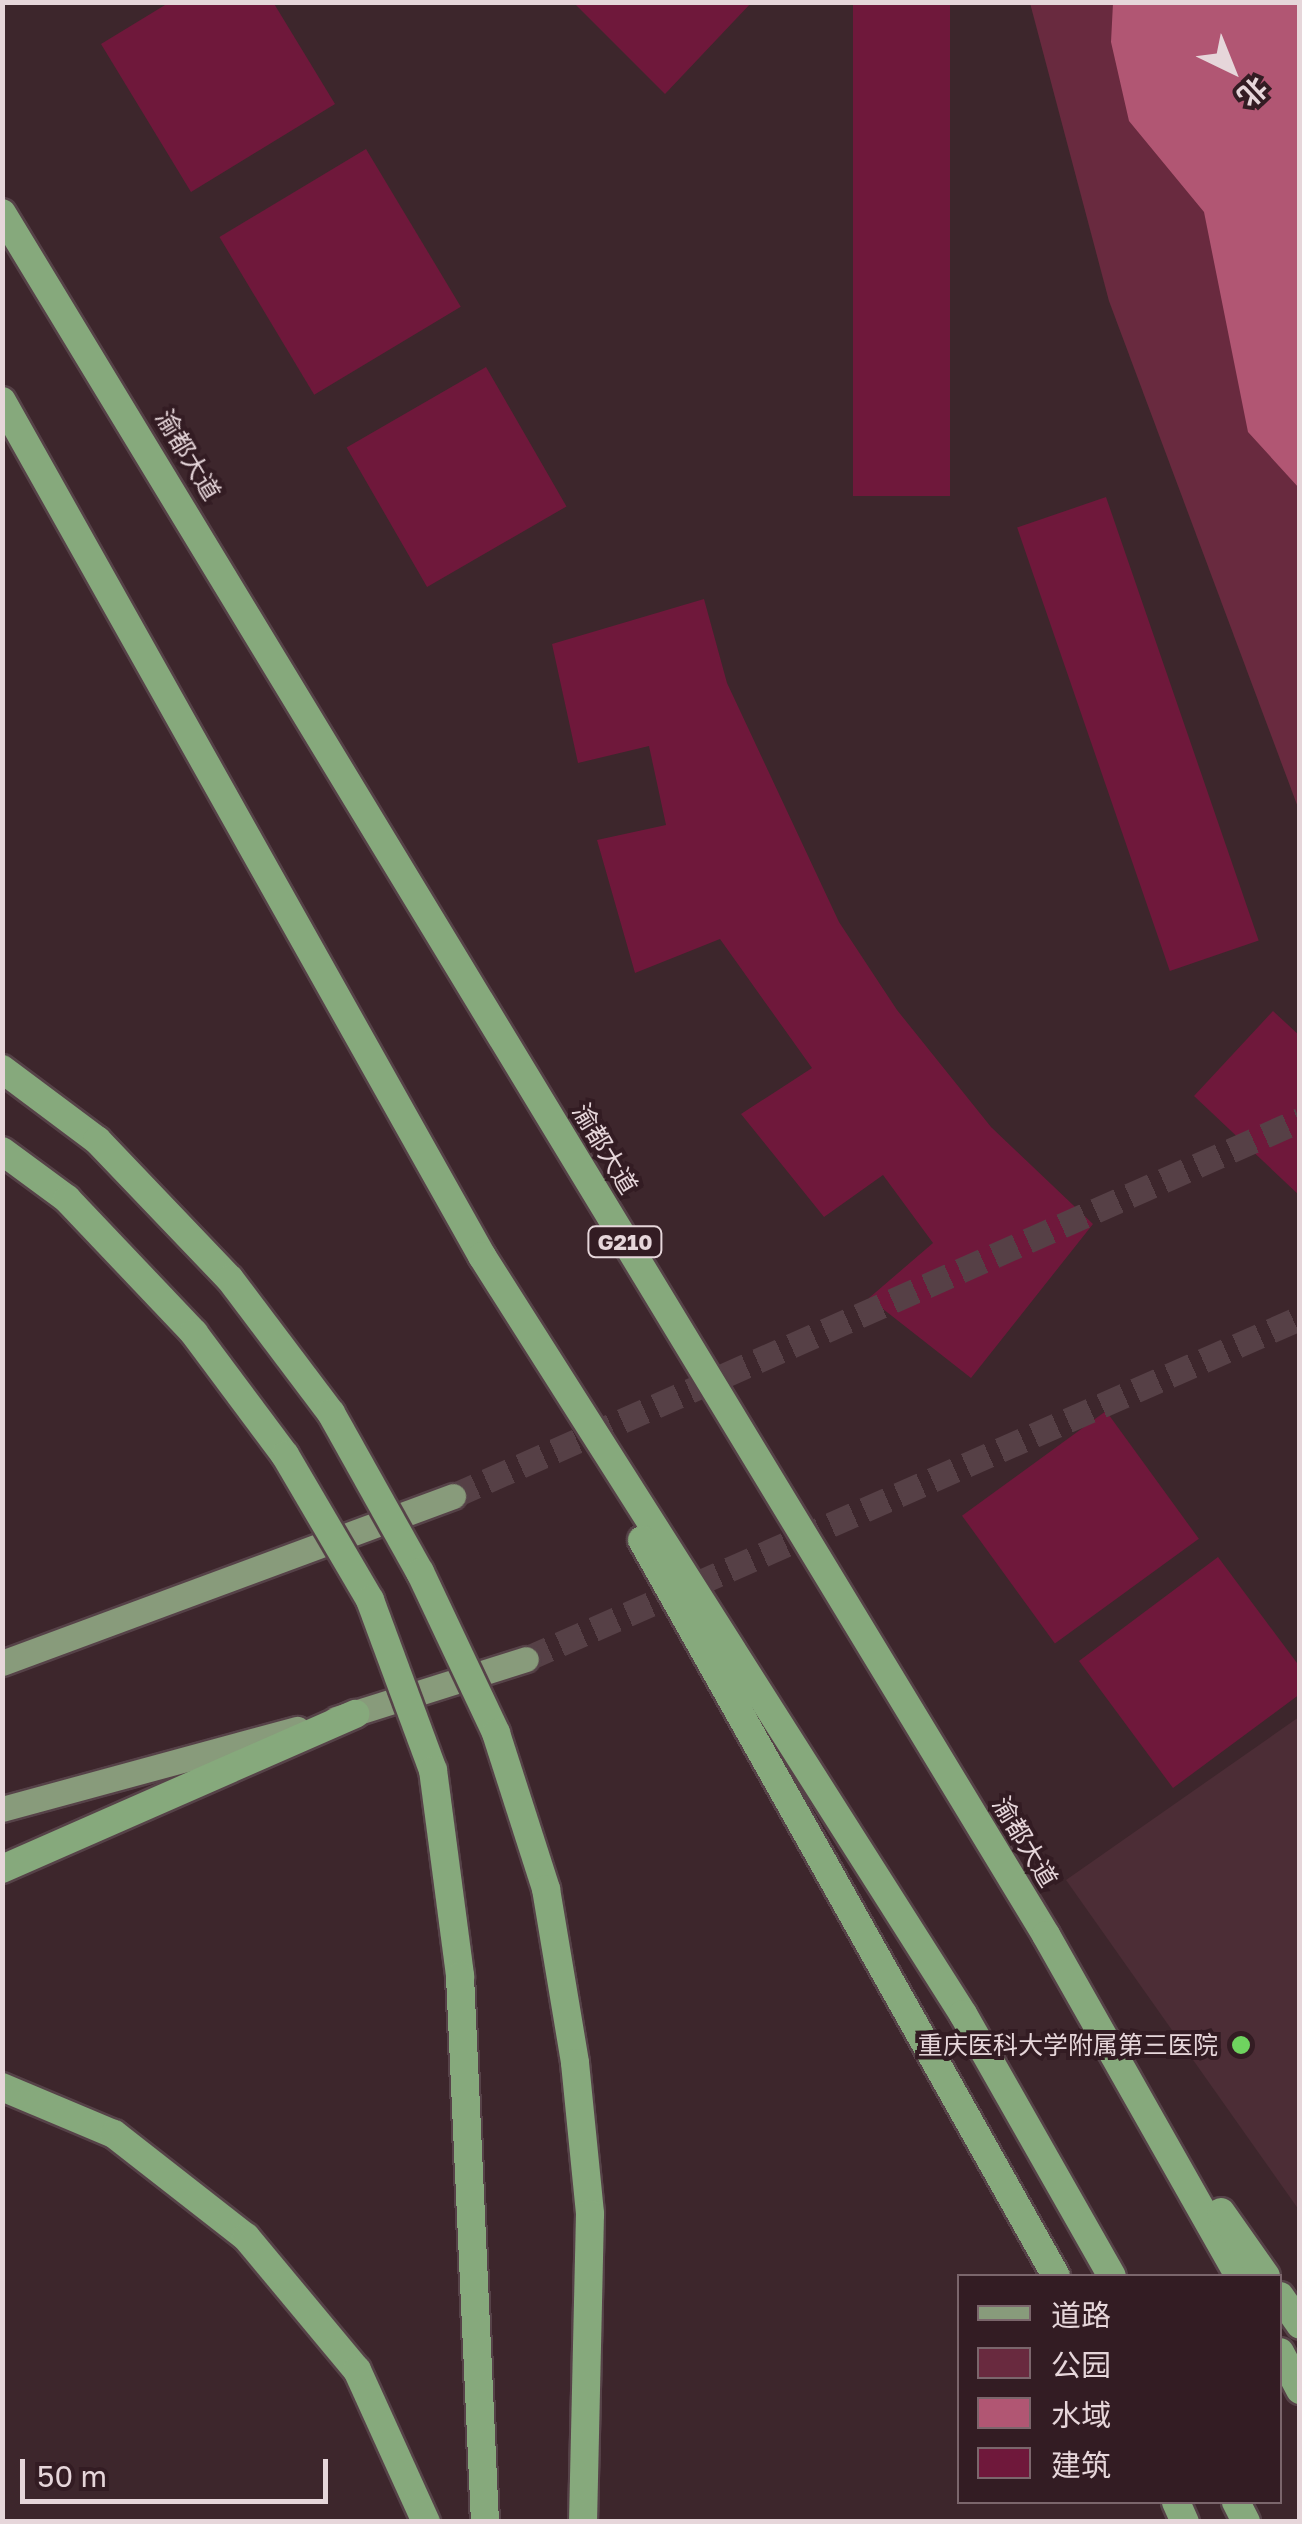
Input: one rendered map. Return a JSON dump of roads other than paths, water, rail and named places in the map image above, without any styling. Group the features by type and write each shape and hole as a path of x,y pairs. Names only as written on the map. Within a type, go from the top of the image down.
{"highway":[{"name":"渝都大道","path":"2,213 1131,2085 1237,2274"},
{"path":"2,401 1055,2274"},
{"path":"2,1069 110,1154 230,1279 320,1398 420,1572 496,1732 546,1889 575,2063 590,2214 584,2522"},
{"path":"2,1151 67,1199 194,1334 285,1455 370,1600 433,1770 460,1976 485,2522"},
{"path":"482,1256 963,2014 1111,2274"},
{"path":"2,1869 355,1714"},
{"path":"1131,2085 1265,2274"},
{"path":"2,2086 114,2134 246,2236 356,2370 426,2522"},
{"path":"1282,2299 1300,2325"},
{"path":"1282,2356 1300,2390"}],"main road":[{"path":"2,1662 453,1496"},
{"path":"2,1809 355,1714 526,1659"}],"water":[{"path":"1113,3 1299,3 1299,488 1248,432 1204,212 1129,121 1111,42"}],"tunnel":[{"path":"453,1496 1300,1120"},
{"path":"526,1659 1300,1318"}],"place":[{"name":"重庆医科大学附属第三医院","path":"1241,2045"}]}
